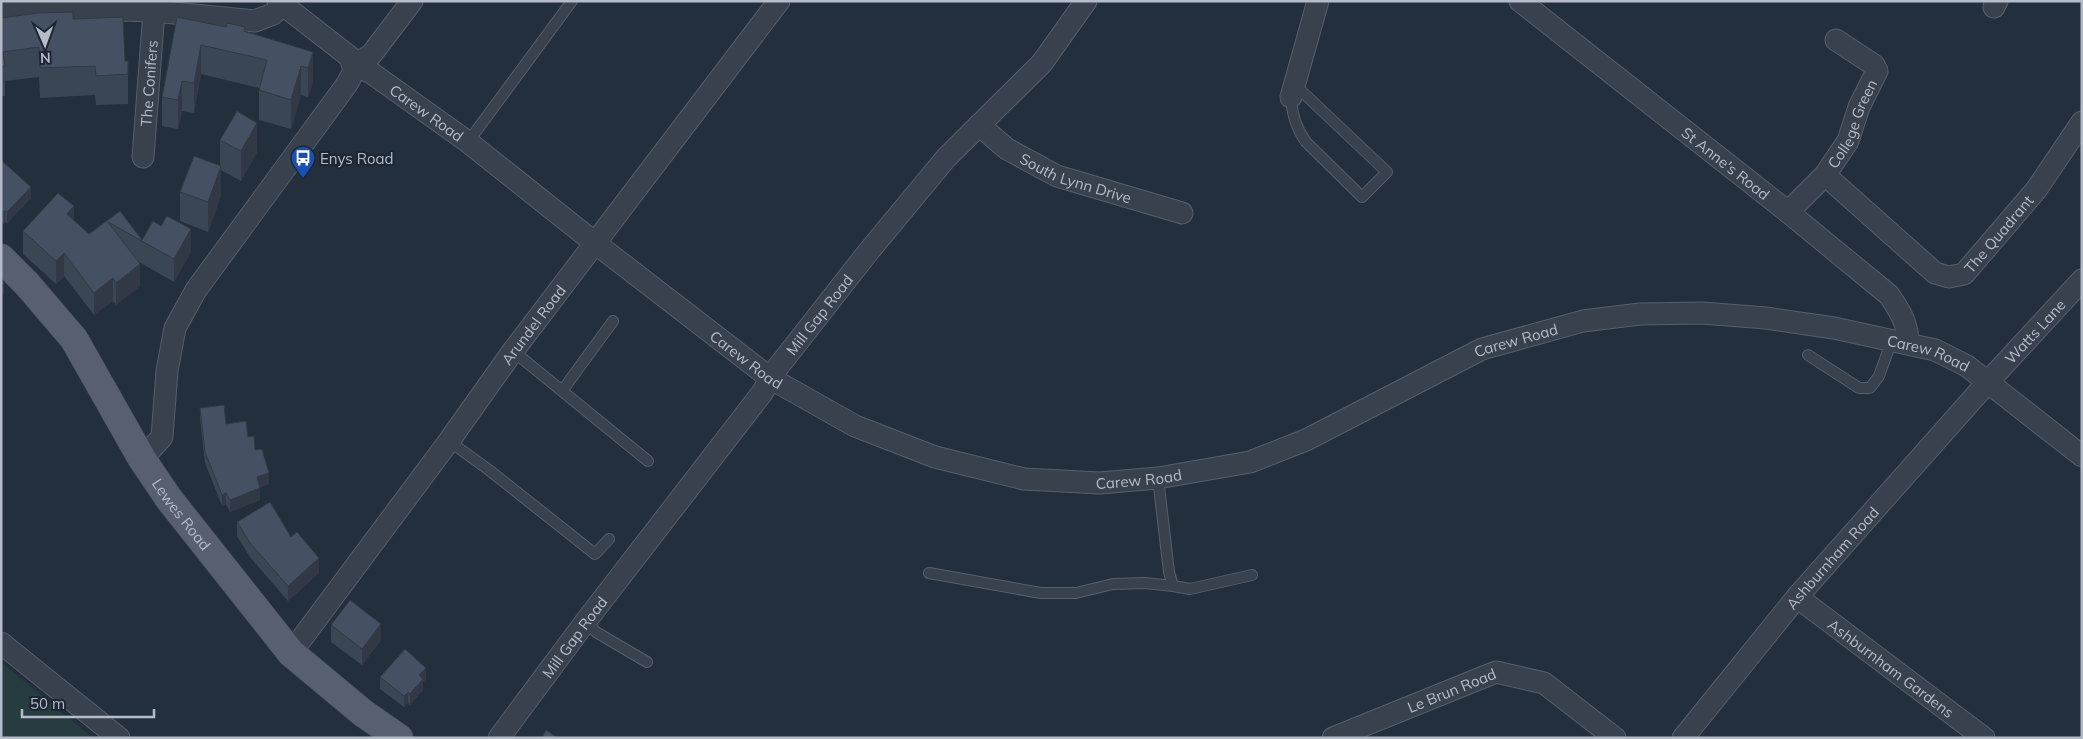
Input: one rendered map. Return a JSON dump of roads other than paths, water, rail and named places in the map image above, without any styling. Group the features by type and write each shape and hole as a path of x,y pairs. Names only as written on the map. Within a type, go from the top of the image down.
{"main road":[{"name":"Lewes Road","path":"1,258 27,284 74,339 142,459 169,499 291,653 363,713 399,738"}],"street":[{"path":"142,459 162,437 167,372 175,328 196,290 347,84 353,65 371,55 412,1"},
{"name":"Arundel Road","path":"291,653 450,441 513,350 779,1"},
{"name":"Mill Gap Road","path":"499,738 586,621 762,393 770,378 880,237 946,158 1042,63 1086,1"},
{"path":"1293,91 1318,1"},
{"name":"St Anne's Road","path":"1520,1 1788,212 1889,295 1901,311 1908,329 1900,342"},
{"path":"1,12 81,9 154,11 255,21 273,14 280,3"},
{"name":"Carew Road","path":"280,3 350,57 353,65 370,72 468,142 770,378 855,426 935,457 1024,479 1100,483 1158,478 1250,462 1306,440 1482,349 1583,322 1640,314 1702,313 1776,319 1834,328 1935,350 1967,366 2081,455"},
{"name":"The Conifers","path":"142,157 154,11"},
{"name":"College Green","path":"1788,212 1825,175 1848,141 1859,106 1877,71 1874,65 1836,40"},
{"name":"The Quadrant","path":"1825,175 1935,273 1949,277 1964,274 2036,190 2082,122"},
{"name":"South Lynn Drive","path":"978,125 1007,149 1057,176 1182,213"},
{"name":"Watts Lane","path":"1987,383 2082,280"},
{"name":"Ashburnham Road","path":"1684,738 1797,597 1987,383"},
{"name":"Ashburnham Gardens","path":"1797,597 1984,738"},
{"path":"1,643 119,738"},
{"name":"Le Brun Road","path":"1333,738 1496,672 1544,682 1615,738"}],"lane":[{"path":"468,142 572,1"},
{"path":"1293,91 1387,172 1362,196 1306,142 1299,132 1292,109 1293,91"},
{"path":"562,391 612,321"},
{"path":"1808,355 1859,388 1870,388 1880,376 1900,342"},
{"path":"513,350 648,461"},
{"path":"450,441 595,554 610,539"},
{"path":"1158,478 1169,572 1174,586"},
{"path":"929,573 1041,593 1076,592 1113,584 1145,583 1190,590 1252,575"},
{"path":"586,621 596,632 647,662"}],"place":[{"name":"Enys Road","path":"303,179"}]}
